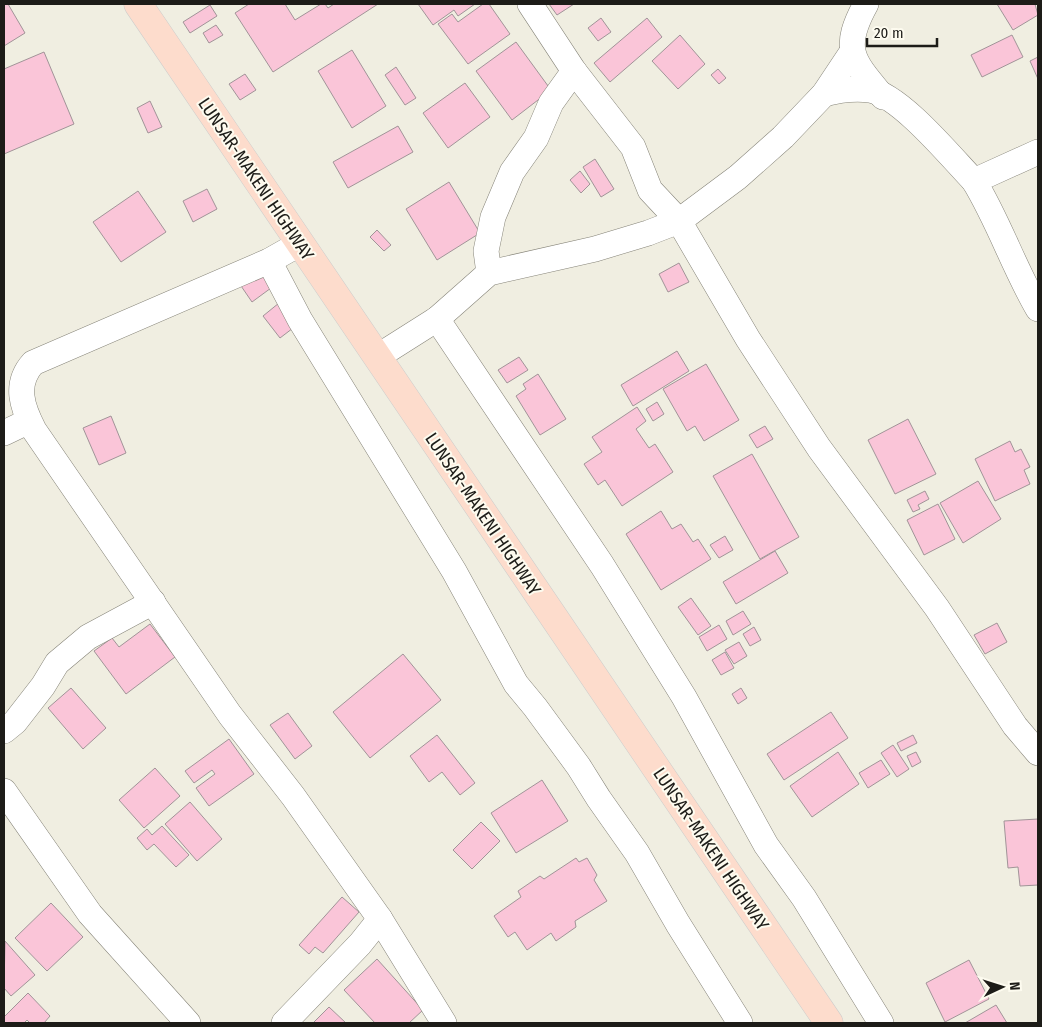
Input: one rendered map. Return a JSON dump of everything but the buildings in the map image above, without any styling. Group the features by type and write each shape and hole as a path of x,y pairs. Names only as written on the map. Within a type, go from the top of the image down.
{"main road":[{"name":"LUNSAR-MAKENI HIGHWAY","path":"138,4 829,1023"}],"street":[{"path":"530,4 574,71 633,147 650,190 679,221 748,339 819,448 937,608 1015,726 1038,754"},
{"path":"866,4 850,15 852,52 865,75 883,97"},
{"path":"377,357 437,319 489,273 595,249 648,233 679,221 751,166 783,137 824,94 852,52"},
{"path":"489,273 486,251 493,217 512,172 536,138 551,103 574,71"},
{"path":"824,94 845,89 871,91 898,104 974,181 987,203 1012,260 1038,309"},
{"path":"974,181 1038,152"},
{"path":"300,244 269,261 33,363 24,373 21,384 26,415 230,715 293,796 380,919 444,1023"},
{"path":"269,261 300,320 454,571 516,684 536,706 637,852 678,924 740,1023"},
{"path":"437,319 602,565 684,696 766,845 804,898 882,1023"},
{"path":"4,432 29,421"},
{"path":"4,732 15,722 43,686 56,663 88,638 153,602"},
{"path":"4,791 90,914 188,1023"},
{"path":"284,1023 360,944 380,919"}]}
